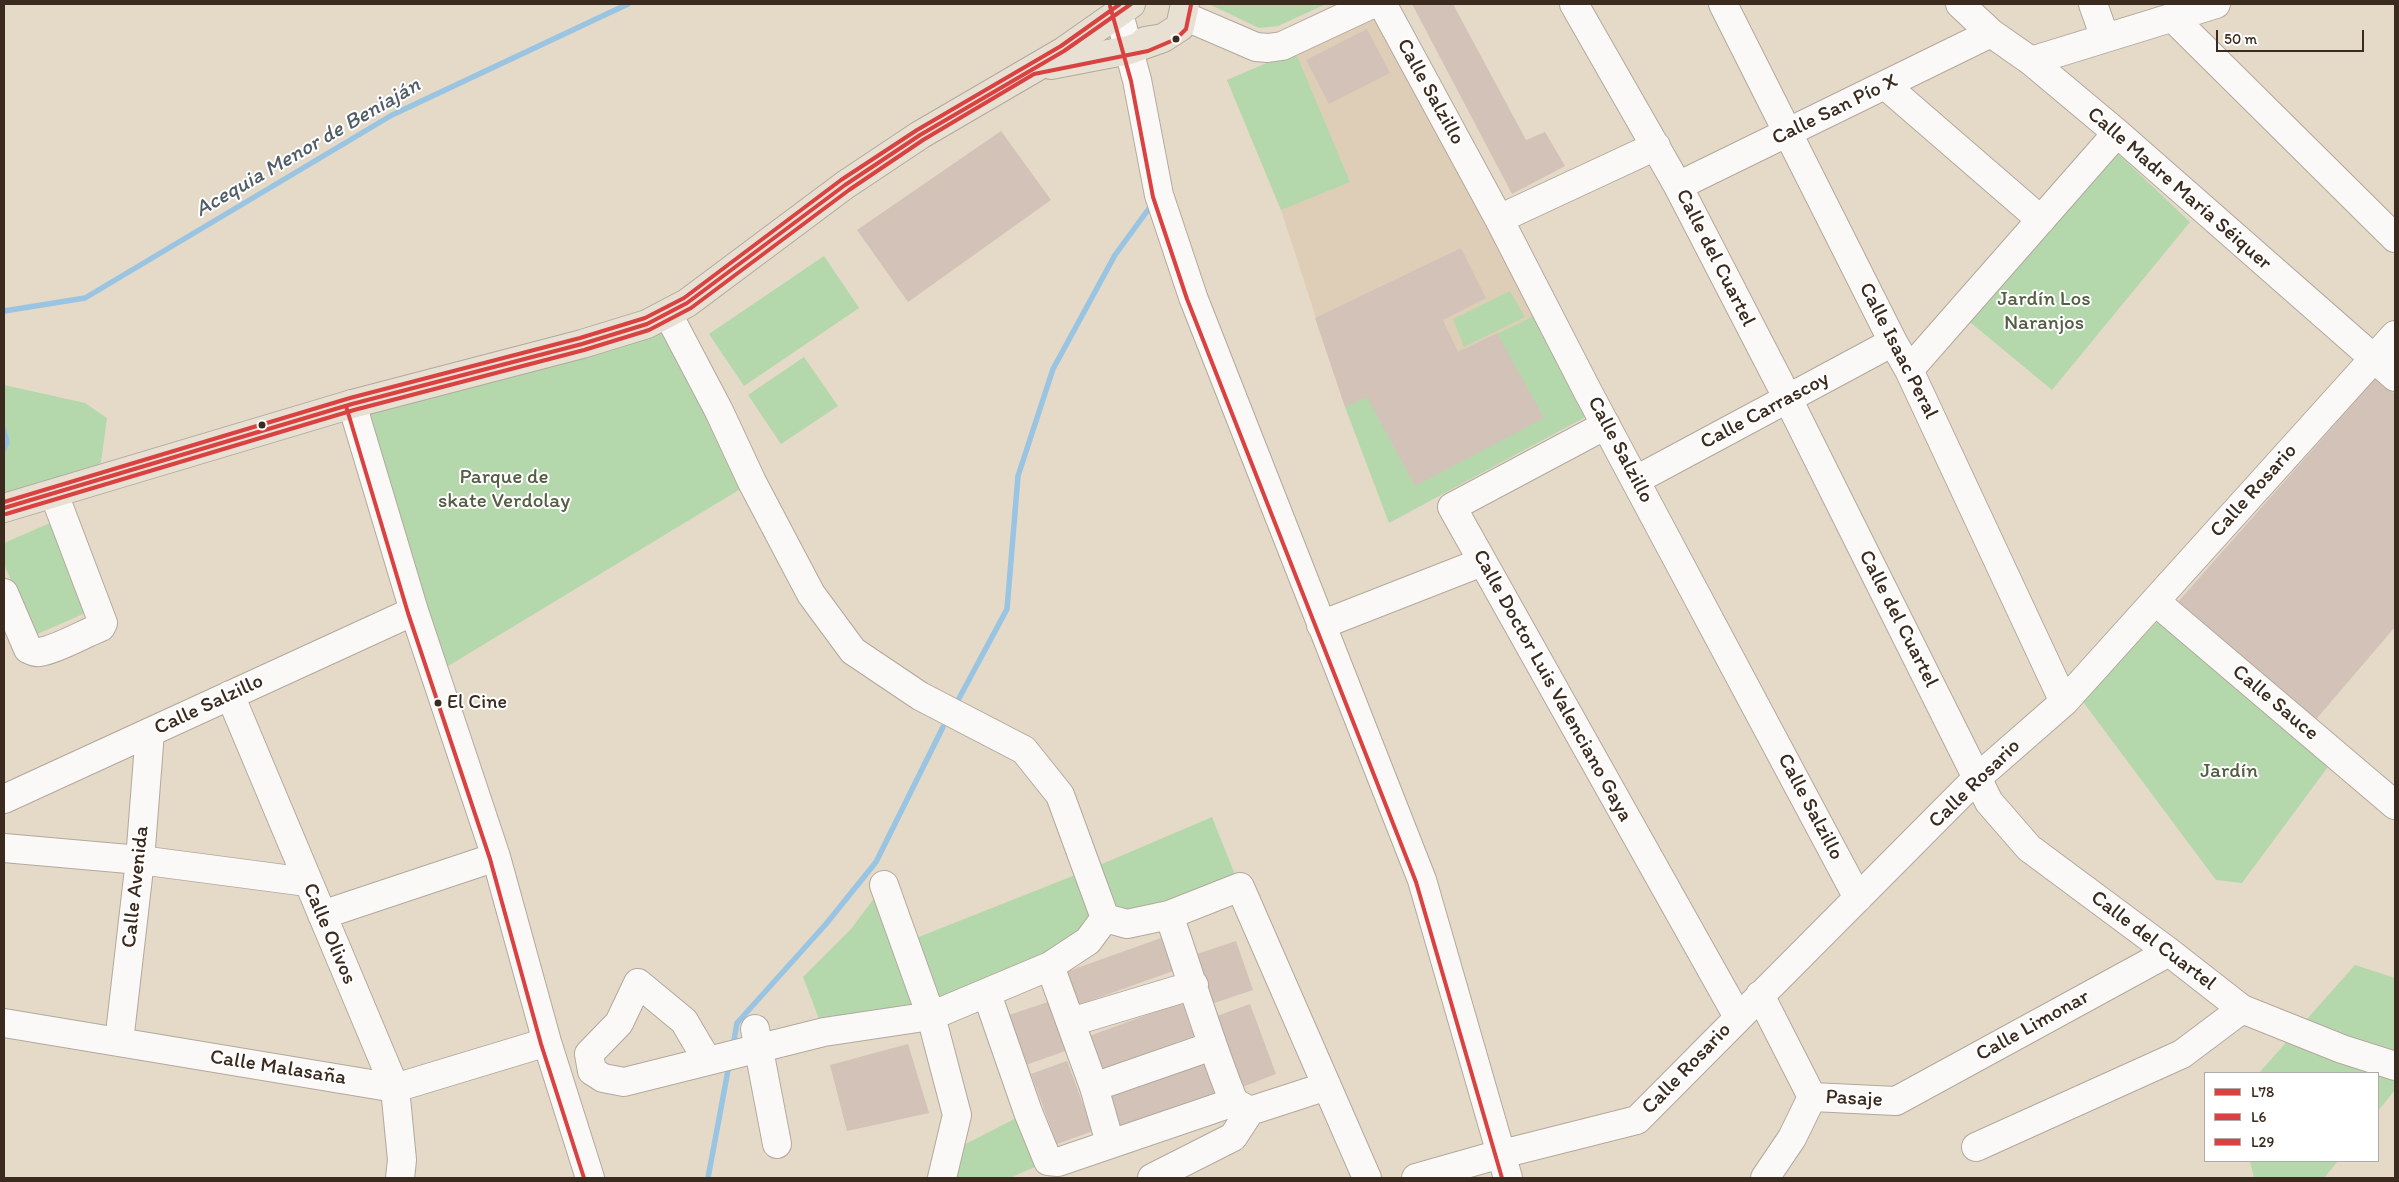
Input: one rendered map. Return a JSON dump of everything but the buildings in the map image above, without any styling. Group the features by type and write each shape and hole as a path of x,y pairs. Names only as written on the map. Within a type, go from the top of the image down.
{"main road":[{"path":"4,508 352,404 582,344 647,324 687,303 879,162 941,121 1071,46 1133,25 1180,27 1185,10"},
{"path":"1032,68 1133,25"}],"street":[{"path":"1185,10 1256,47 1268,48 1282,46 1372,4"},
{"name":"Calle Salzillo","path":"1380,4 1384,7 1500,219 1606,425 1858,898"},
{"name":"Calle del Cuartel","path":"1574,4 1678,186 1788,399 1989,802 2029,848 2242,1009 2342,1049 2395,1066"},
{"name":"Calle Isaac Peral","path":"1723,4 1893,342 1909,370 2064,702"},
{"name":"Calle Madre María Séiquer","path":"1960,4 1991,33 2031,62 2117,133 2395,377"},
{"path":"2092,4 2105,38"},
{"path":"2031,62 2216,4"},
{"path":"2172,18 2395,238"},
{"path":"1133,25 1137,80 1159,195 1190,288 1422,880 1505,1167"},
{"name":"Calle San Pío X","path":"1678,186 1991,33"},
{"path":"1885,85 2041,220"},
{"path":"1909,370 2117,133"},
{"path":"1500,219 1656,146"},
{"path":"668,314 719,411 752,482 812,594 853,652 920,696 1024,750 1060,795 1105,918"},
{"name":"Calle Rosario","path":"1416,1178 1490,1157 1505,1167 1637,1120 1977,778 2064,702 2395,335"},
{"name":"Calle Carrascoy","path":"1636,480 1893,342"},
{"path":"352,404 414,611 496,857 547,1042 590,1178"},
{"name":"Calle Doctor Luis Valenciano Gaya","path":"1606,425 1452,507 1738,1017"},
{"path":"5,599 28,649 33,652 40,652 69,640 100,627 103,623 54,494"},
{"path":"1321,625 1482,562"},
{"name":"Calle Sauce","path":"2155,601 2395,805"},
{"name":"Calle Salzillo","path":"4,799 414,611"},
{"name":"Calle Olivos","path":"230,695 394,1088 402,1160 400,1178"},
{"name":"Calle Avenida","path":"119,1042 140,860 150,732"},
{"path":"4,848 140,860 307,882"},
{"path":"322,915 496,857"},
{"path":"884,885 931,1016 957,1115 942,1178"},
{"path":"1105,918 1127,924 1169,915 1240,887 1368,1178"},
{"path":"1152,1178 1233,1138 1242,1106 1212,1046 1194,985 1169,915"},
{"path":"707,1060 752,1044 931,1016 1050,966 1088,941 1105,918"},
{"name":"Calle Limonar","path":"1896,1101 2169,952"},
{"path":"1050,966 1094,1087 1110,1143"},
{"path":"1071,1022 1194,985"},
{"path":"987,994 1028,1112 1048,1161 1058,1162 1110,1143 1242,1106 1327,1086"},
{"path":"1760,995 1812,1097 1792,1138 1765,1178"},
{"path":"1976,1147 2182,1054 2242,1009"},
{"name":"Calle Malasaña","path":"4,1023 394,1088 547,1042"},
{"path":"752,1044 777,1144"},
{"path":"1094,1087 1212,1046"},
{"name":"Pasaje","path":"1812,1097 1896,1101"}],"shaded area":[{"path":"1384,7 1546,310 1345,407 1281,210 1227,80 1295,51"}],"green space":[{"path":"1209,4 1326,4 1278,26 1259,28"},
{"path":"1295,51 1350,182 1281,210 1227,80"},
{"name":"Jardín Los Naranjos","path":"2114,150 2190,222 2052,390 1965,318"},
{"path":"824,256 859,308 744,386 709,334"},
{"path":"1510,291 1525,317 1464,347 1453,319"},
{"path":"1546,310 1591,414 1389,523 1345,407"},
{"name":"Parque de skate Verdolay","path":"668,314 752,482 435,674 352,404"},
{"path":"804,357 838,406 781,444 748,395"},
{"path":"4,385 85,403 107,418 101,462 82,485 4,508"},
{"path":"50,523 90,611 35,635 4,564 4,543"},
{"name":"Jardín","path":"2164,615 2333,760 2242,883 2216,880 2081,699"},
{"path":"1212,817 1240,887 1127,924 1050,966 824,1032 803,977 851,929 884,885 906,942 1088,870"},
{"path":"2355,965 2395,978 2395,1090 2379,1110 2379,1072 2260,1072"},
{"path":"1028,1112 1048,1161 1010,1178 942,1178 950,1152"},
{"path":"2250,1162 2337,1162 2324,1178 2254,1178"}],"water":[{"path":"4,422 10,442 4,455"}],"waterway":[{"name":"Acequia Menor de Beniaján","path":"4,311 85,298 392,115 628,4"},
{"path":"956,704 1007,609 1018,476 1053,369 1115,255 1153,203"},
{"path":"733,1046 737,1023 826,924 876,862 943,727"},
{"path":"708,1178 729,1065"}],"transit line":[{"name":"L29","path":"4,502 350,398 580,338 645,318 684,298 841,180 917,130 1061,46 1120,4"},
{"name":"L78","path":"4,508 352,404 582,344 647,324 687,303 845,185 920,135 1064,51 1131,4"},
{"name":"L6","path":"6,514 354,410 584,350 649,330 691,308 849,190 923,140 1034,74 1148,51 1176,39 1186,29 1191,5"},
{"name":"L6","path":"1110,6 1131,81 1153,197 1187,299 1416,882 1502,1178"},
{"name":"L6","path":"346,406 408,613 490,859 541,1044 584,1178"}],"place":[{"name":"El Cine","path":"438,703"}]}
